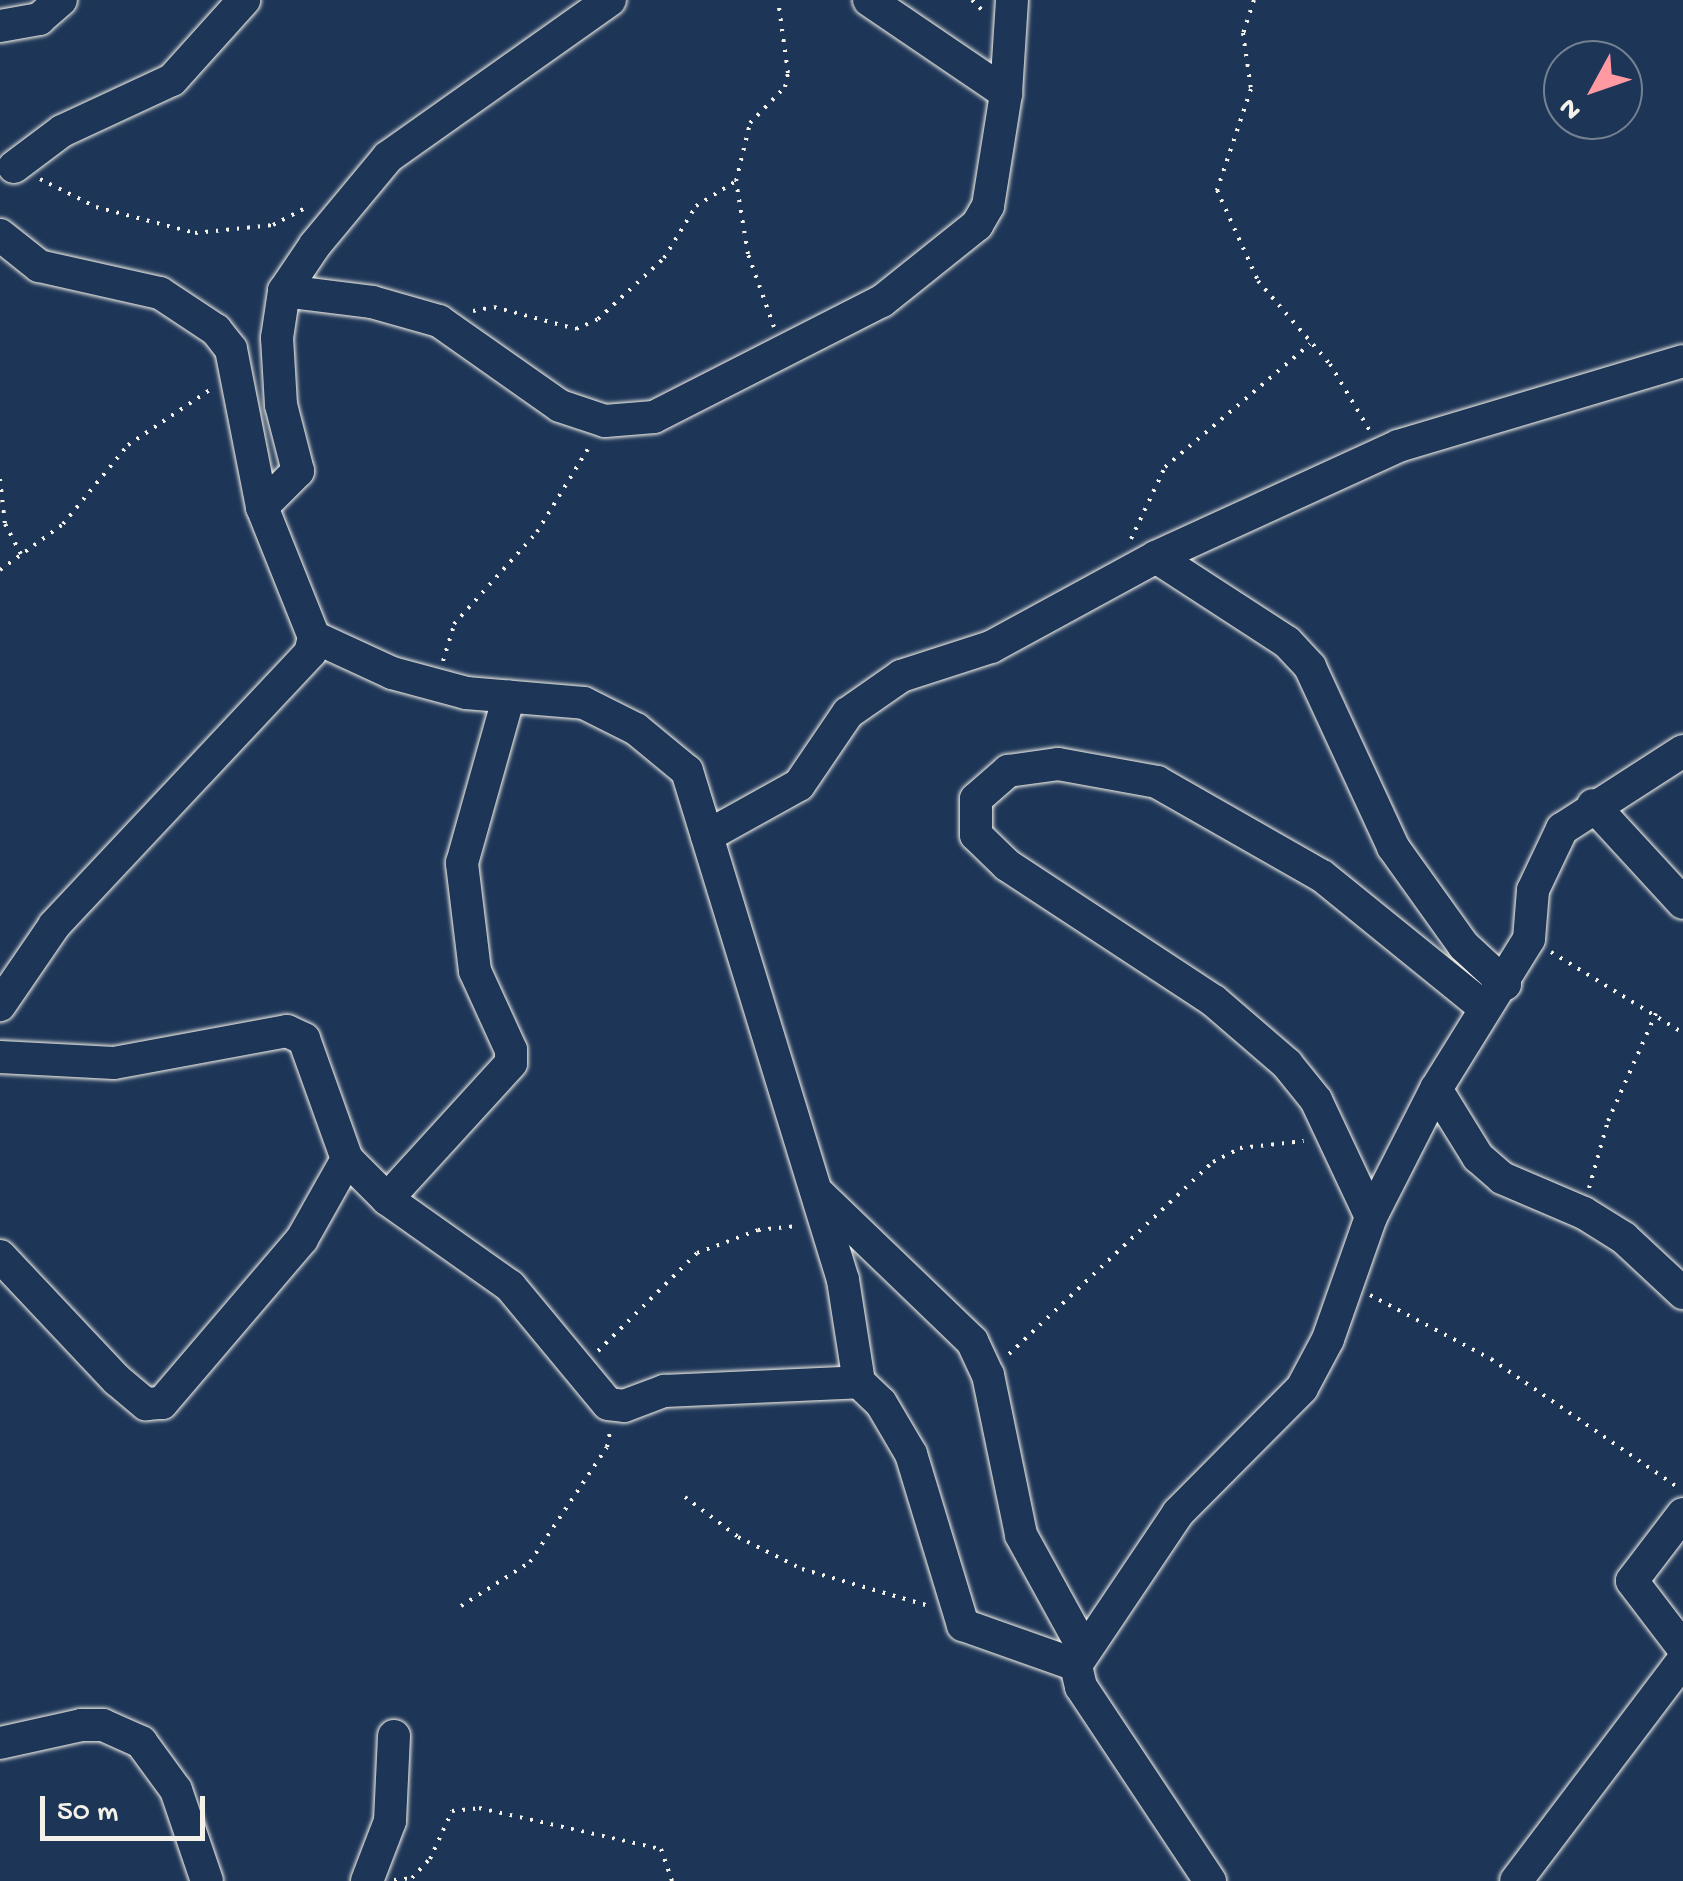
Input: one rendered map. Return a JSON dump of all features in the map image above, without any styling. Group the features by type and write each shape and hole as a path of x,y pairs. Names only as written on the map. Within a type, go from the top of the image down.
{"street":[{"path":"0,26 38,19 61,0"},
{"path":"14,166 62,131 172,80 244,0"},
{"path":"262,507 298,471 277,375 284,291 388,158 610,0"},
{"path":"869,0 1006,93"},
{"path":"284,291 372,302 438,321 560,406 604,421 654,417 784,356 882,301 977,225 988,206 1006,93 1012,0"},
{"path":"0,235 39,266 160,293 196,310 230,349 262,507 314,637 310,653 54,926 0,1004"},
{"path":"708,836 799,784 848,713 902,676 991,647 1156,557 1382,453 1683,361"},
{"path":"1156,557 1287,642 1310,667 1392,847 1495,996"},
{"path":"314,637 392,673 435,684 584,704 636,729 687,771 822,1208 859,1382 882,1403 911,1454 955,1614 973,1634 1080,1656"},
{"path":"387,1199 511,1063 475,971 462,863 509,696"},
{"path":"1080,1656 1178,1512 1302,1388 1328,1339 1344,1280 1371,1217 1436,1088 1528,939 1544,856 1562,829 1593,805 1683,751"},
{"path":"1371,1217 1337,1139 1287,1064 1214,1001 1007,865 976,835 976,799 990,781 1008,771 1058,764 1157,782 1322,876 1495,996"},
{"path":"1593,805 1683,903"},
{"path":"0,1057 114,1063 286,1031 304,1039 315,1055 347,1160 387,1199 510,1286 616,1408 664,1391 859,1382"},
{"path":"1436,1088 1478,1156 1502,1178 1584,1213 1624,1238 1683,1293"},
{"path":"0,1256 116,1380 146,1404 162,1403 302,1239 347,1160"},
{"path":"822,1208 948,1313 988,1375 1021,1536 1080,1656 1080,1686 1210,1881"},
{"path":"1683,1514 1632,1582 1683,1648"},
{"path":"1516,1881 1683,1660"},
{"path":"0,1743 81,1725 103,1725 141,1742 176,1790 207,1881"},
{"path":"366,1881 390,1821 394,1736"}],"path":[{"path":"778,0 788,73 784,87 750,123 736,181 748,254 784,356"},
{"path":"1254,0 1243,33 1251,89 1217,190 1258,281 1330,364 1382,453"},
{"path":"14,166 96,206 194,233 273,225 318,200"},
{"path":"438,321 484,306 554,327 576,328 598,319 664,258 696,206 736,181"},
{"path":"1119,577 1147,493 1165,466 1310,344"},
{"path":"0,570 63,524 128,445 236,372"},
{"path":"435,684 454,624 537,532 604,421"},
{"path":"0,479 5,524 22,556"},
{"path":"1528,939 1683,1032"},
{"path":"1584,1213 1608,1121 1656,1013"},
{"path":"988,1375 1213,1162 1240,1148 1337,1139"},
{"path":"581,1370 696,1253 822,1208"},
{"path":"1344,1280 1491,1359 1683,1491"},
{"path":"461,1606 530,1562 607,1447 616,1408"},
{"path":"685,1497 738,1537 802,1569 955,1614"},
{"path":"390,1881 412,1878 430,1859 452,1810 479,1808 661,1849 672,1881"}]}
